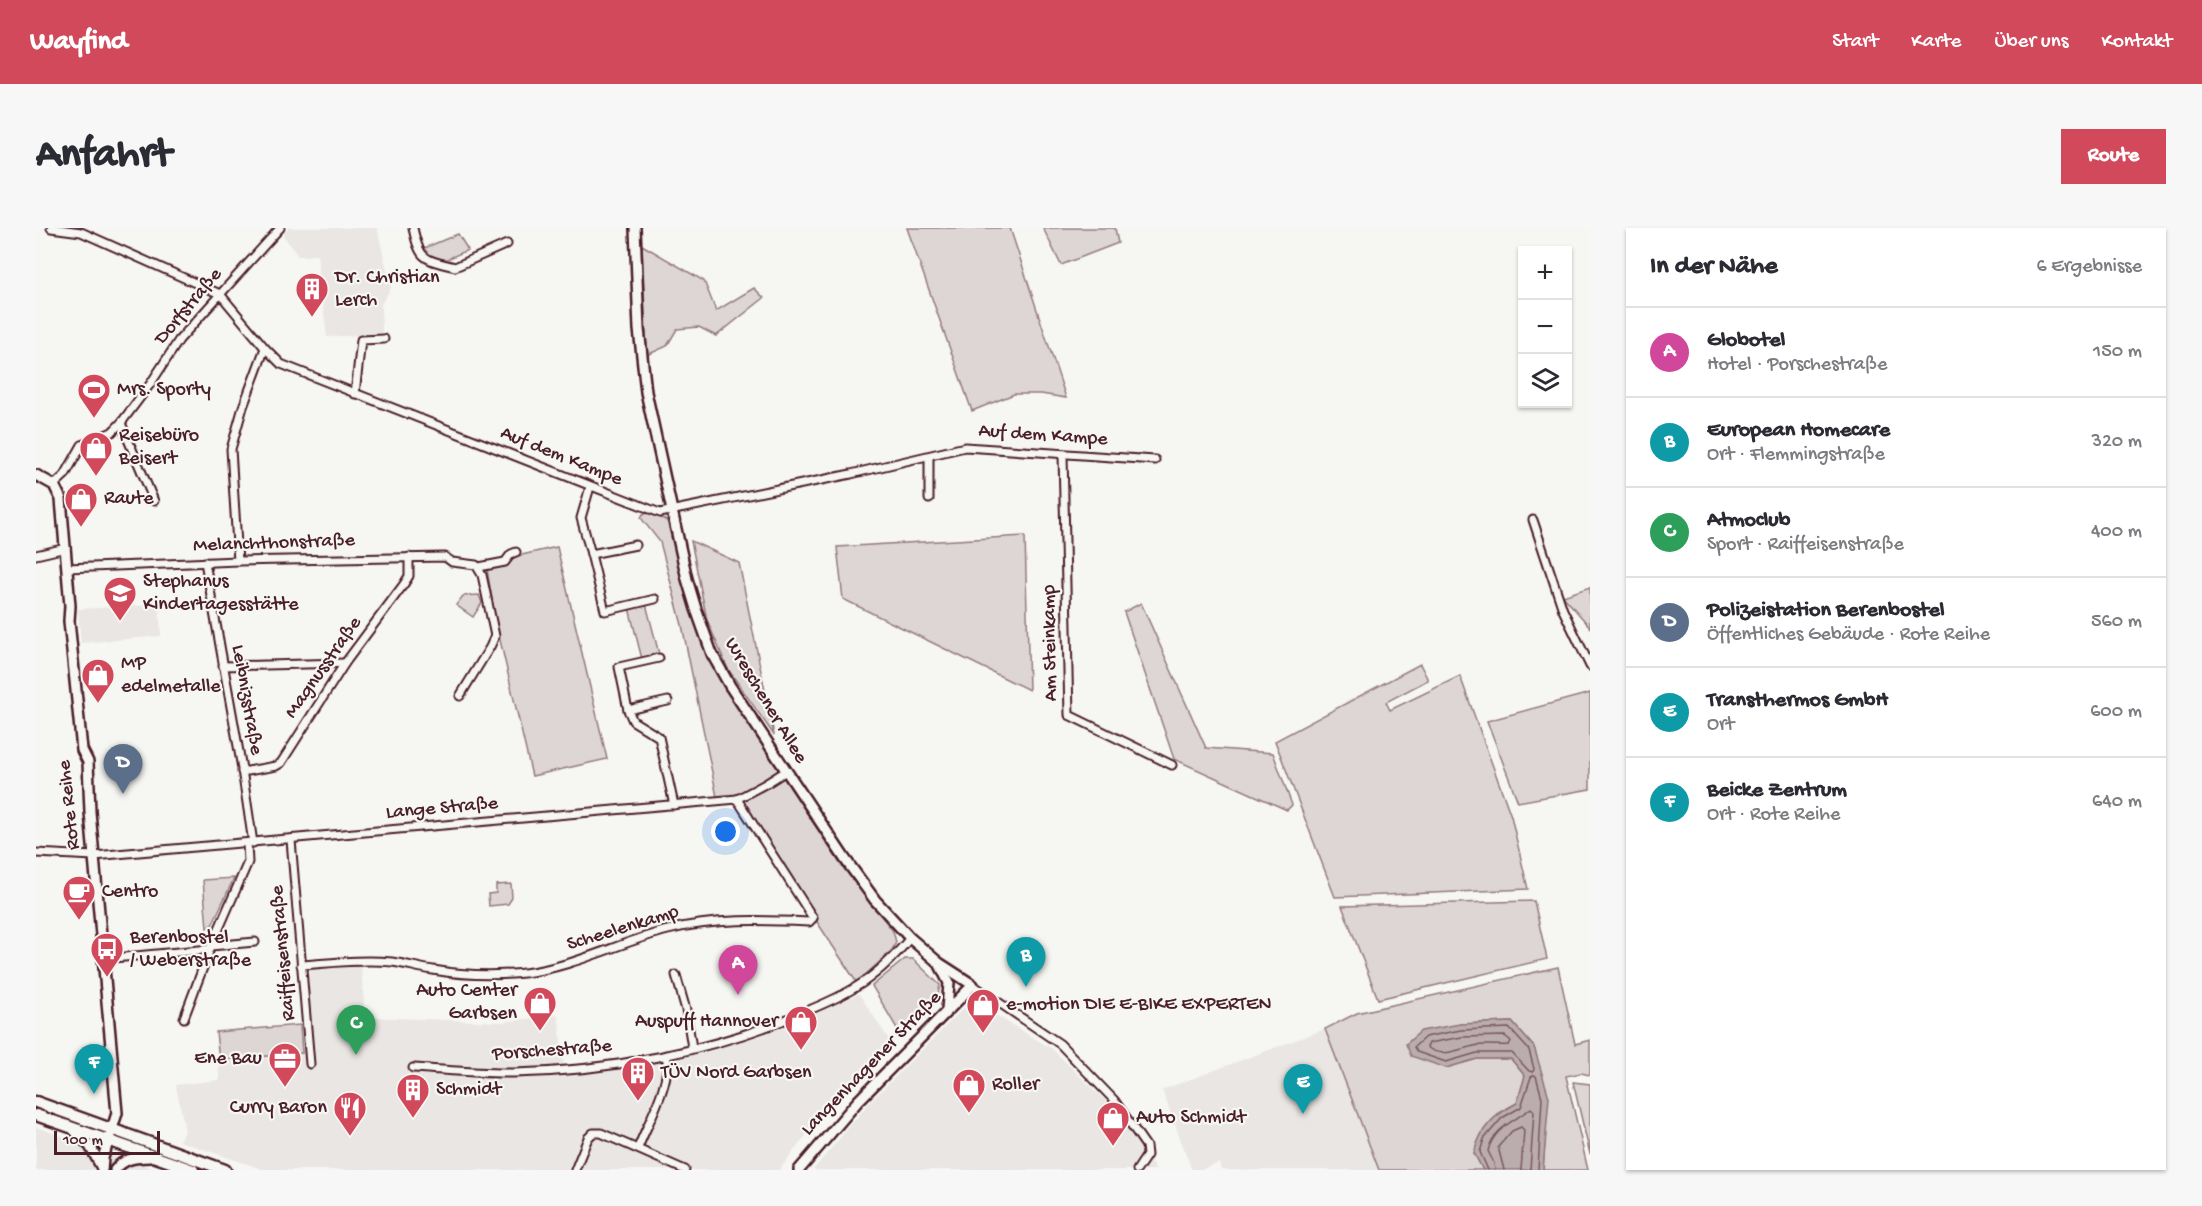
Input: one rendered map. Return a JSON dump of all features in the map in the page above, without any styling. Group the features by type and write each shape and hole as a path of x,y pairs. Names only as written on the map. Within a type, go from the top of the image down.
{"main road":[{"path":"36,1102 225,1170"},
{"path":"36,1114 193,1170"}],"street":[{"path":"51,228 81,232 220,294"},
{"name":"Dorfstraße","path":"54,485 65,474 82,445 106,435 122,423 179,340 280,228"},
{"path":"413,228 417,247 425,258 455,267 507,243"},
{"name":"Wreschener Allee","path":"635,228 639,329 646,392 696,609 712,654 730,686 786,771 869,892 910,938 939,963 973,986"},
{"name":"Auf dem Kampe","path":"220,294 281,364 660,513 974,447 1155,460"},
{"path":"355,394 361,340 384,339"},
{"path":"238,561 231,449 243,407 265,348"},
{"path":"122,423 154,501"},
{"name":"Am Steinkamp","path":"1063,455 1069,715 1172,765"},
{"path":"929,456 929,499"},
{"path":"36,475 54,485"},
{"name":"Rote Reihe","path":"54,485 62,499 70,630 82,750 88,762 94,856 116,1098 117,1113 102,1169"},
{"path":"590,487 581,518 604,610 655,599"},
{"path":"1533,520 1563,610 1590,666"},
{"path":"591,554 636,545"},
{"path":"36,555 66,548"},
{"name":"Melanchthonstraße","path":"67,568 409,557 445,557 452,562 472,563 478,567 505,562 511,554 516,552"},
{"name":"Magnusstraße","path":"242,772 281,763 345,663 405,584 409,576 409,557"},
{"name":"Leibnizstraße","path":"184,1018 211,947 248,862 250,843 242,772 205,562"},
{"path":"460,696 495,636 483,575 478,567"},
{"path":"659,658 619,667 628,710 633,721 659,736 674,805"},
{"path":"223,666 345,663"},
{"path":"628,710 668,701"},
{"name":"Lange Straße","path":"36,853 94,856 736,799 786,771"},
{"name":"Scheelenkamp","path":"301,965 358,961 393,963 445,972 493,975 524,973 569,963 667,930 686,926 736,920 809,922 813,918 736,799"},
{"name":"Raiffeisenstraße","path":"291,840 310,1064"},
{"name":"Porschestraße","path":"413,1068 486,1073 536,1072 592,1067 666,1055 750,1033 836,998 857,987 878,971 910,938"},
{"path":"103,959 255,942"},
{"path":"939,963 949,983 948,1010"},
{"path":"676,975 686,1010 692,1048"},
{"path":"973,986 1060,1044 1114,1100 1146,1146 1146,1158 1137,1170"},
{"name":"Langenhagener Straße","path":"799,1170 858,1101 973,986"},
{"path":"638,1148 664,1082 668,1061 666,1055"},
{"path":"71,1128 90,1146 102,1169"},
{"path":"575,1170 588,1138 593,1133 601,1133 685,1170"},
{"path":"115,1170 124,1161 138,1157 154,1157"}],"shaded area":[{"path":"289,228 377,228 391,288 381,304 382,334 327,337 317,255 298,256 283,235"},
{"path":"907,228 1010,228 1066,398 1041,394 1014,394 972,411"},
{"path":"1043,228 1115,228 1118,243 1061,265"},
{"path":"458,234 468,250 445,260 428,255 422,249"},
{"path":"642,245 704,281 716,311 754,288 764,298 716,336 699,327 677,329 667,346 647,355"},
{"path":"652,513 667,521 684,582 710,659 741,713 839,862 893,931 896,942 892,950 857,983 804,902 748,807 717,797 682,625 660,542 641,518 643,514"},
{"path":"1025,536 1029,690 843,599 837,547"},
{"path":"691,541 739,563 774,735 728,669 707,620"},
{"path":"557,547 607,759 532,776 496,623 487,569 513,557"},
{"path":"1590,587 1590,627 1563,596"},
{"path":"479,595 482,603 473,617 456,605 463,596"},
{"path":"1141,603 1206,748 1273,753 1292,805 1287,810 1174,759 1124,612"},
{"path":"646,604 659,654 642,659 629,608"},
{"name":"Stephanus Kindertagesstätte","path":"159,605 161,636 81,643 78,609"},
{"path":"1420,664 1428,680 1386,702 1390,710 1460,676 1511,816 1528,889 1335,897 1275,741"},
{"path":"1590,693 1590,789 1518,802 1487,721"},
{"path":"234,878 212,925 207,928 203,880"},
{"path":"511,884 512,898 508,904 489,906 488,894 496,893 496,885"},
{"path":"1534,901 1547,959 1378,999 1342,906"},
{"path":"905,959 913,959 940,985 931,1007 902,1037 872,986"},
{"path":"361,966 365,1017 502,1022 558,1015 565,1076 711,1051 794,1024 859,994 893,1046 807,1134 779,1170 265,1170 179,1141 185,1130 176,1085 219,1080 219,1060 313,1050 306,974 312,968"},
{"path":"1558,967 1575,1044 1590,1040 1590,1075 1581,1073 1566,1076 1588,1170 1543,1170 1548,1097 1534,1047 1512,1022 1460,1024 1446,1068 1477,1059 1511,1059 1525,1076 1517,1103 1498,1113 1474,1153 1483,1170 1379,1170 1325,1029 1357,1013"},
{"path":"979,1005 1052,1049 1112,1107 1156,1170 813,1170 870,1102 964,1008"},
{"path":"300,1025 302,1053 219,1060 216,1032"},
{"path":"1325,1029 1379,1170 1221,1170 1219,1163 1200,1170 1192,1170 1162,1090"},
{"path":"1573,1082 1590,1084 1590,1154"},
{"path":"36,1127 94,1148 157,1170 36,1170"}],"water":[{"path":"1512,1022 1534,1047 1549,1097 1543,1170 1483,1170 1474,1153 1480,1136 1489,1123 1517,1103 1525,1076 1511,1059 1477,1059 1446,1068 1411,1056 1406,1044 1421,1031 1460,1024"}],"place":[{"name":"Dr. Christian Lerch","path":"312,318"},
{"name":"Mrs. Sporty","path":"94,419"},
{"name":"Reisebüro Beisert","path":"96,477"},
{"name":"Raute","path":"81,528"},
{"name":"Stephanus Kindertagesstätte","path":"120,622"},
{"name":"MP edelmetalle","path":"98,704"},
{"name":"Polizeistation Berenbostel","path":"123,794"},
{"name":"Centro","path":"79,921"},
{"name":"Berenbostel / Weberstraße","path":"107,978"},
{"name":"European Homecare","path":"1026,987"},
{"name":"Globotel","path":"738,995"},
{"name":"Auto Center Garbsen","path":"540,1032"},
{"name":"e-motion DIE E-BIKE EXPERTEN","path":"983,1034"},
{"name":"Auspuff Hannover","path":"801,1051"},
{"name":"Atmoclub","path":"356,1055"},
{"name":"Ene Bau","path":"285,1088"},
{"name":"Beicke Zentrum","path":"94,1094"},
{"name":"TÜV Nord Garbsen","path":"638,1102"},
{"name":"Roller","path":"969,1114"},
{"name":"Transthermos GmbH","path":"1303,1114"},
{"name":"Schmidt","path":"413,1119"},
{"name":"Curry Baron","path":"350,1137"},
{"name":"Auto Schmidt","path":"1113,1147"}]}
